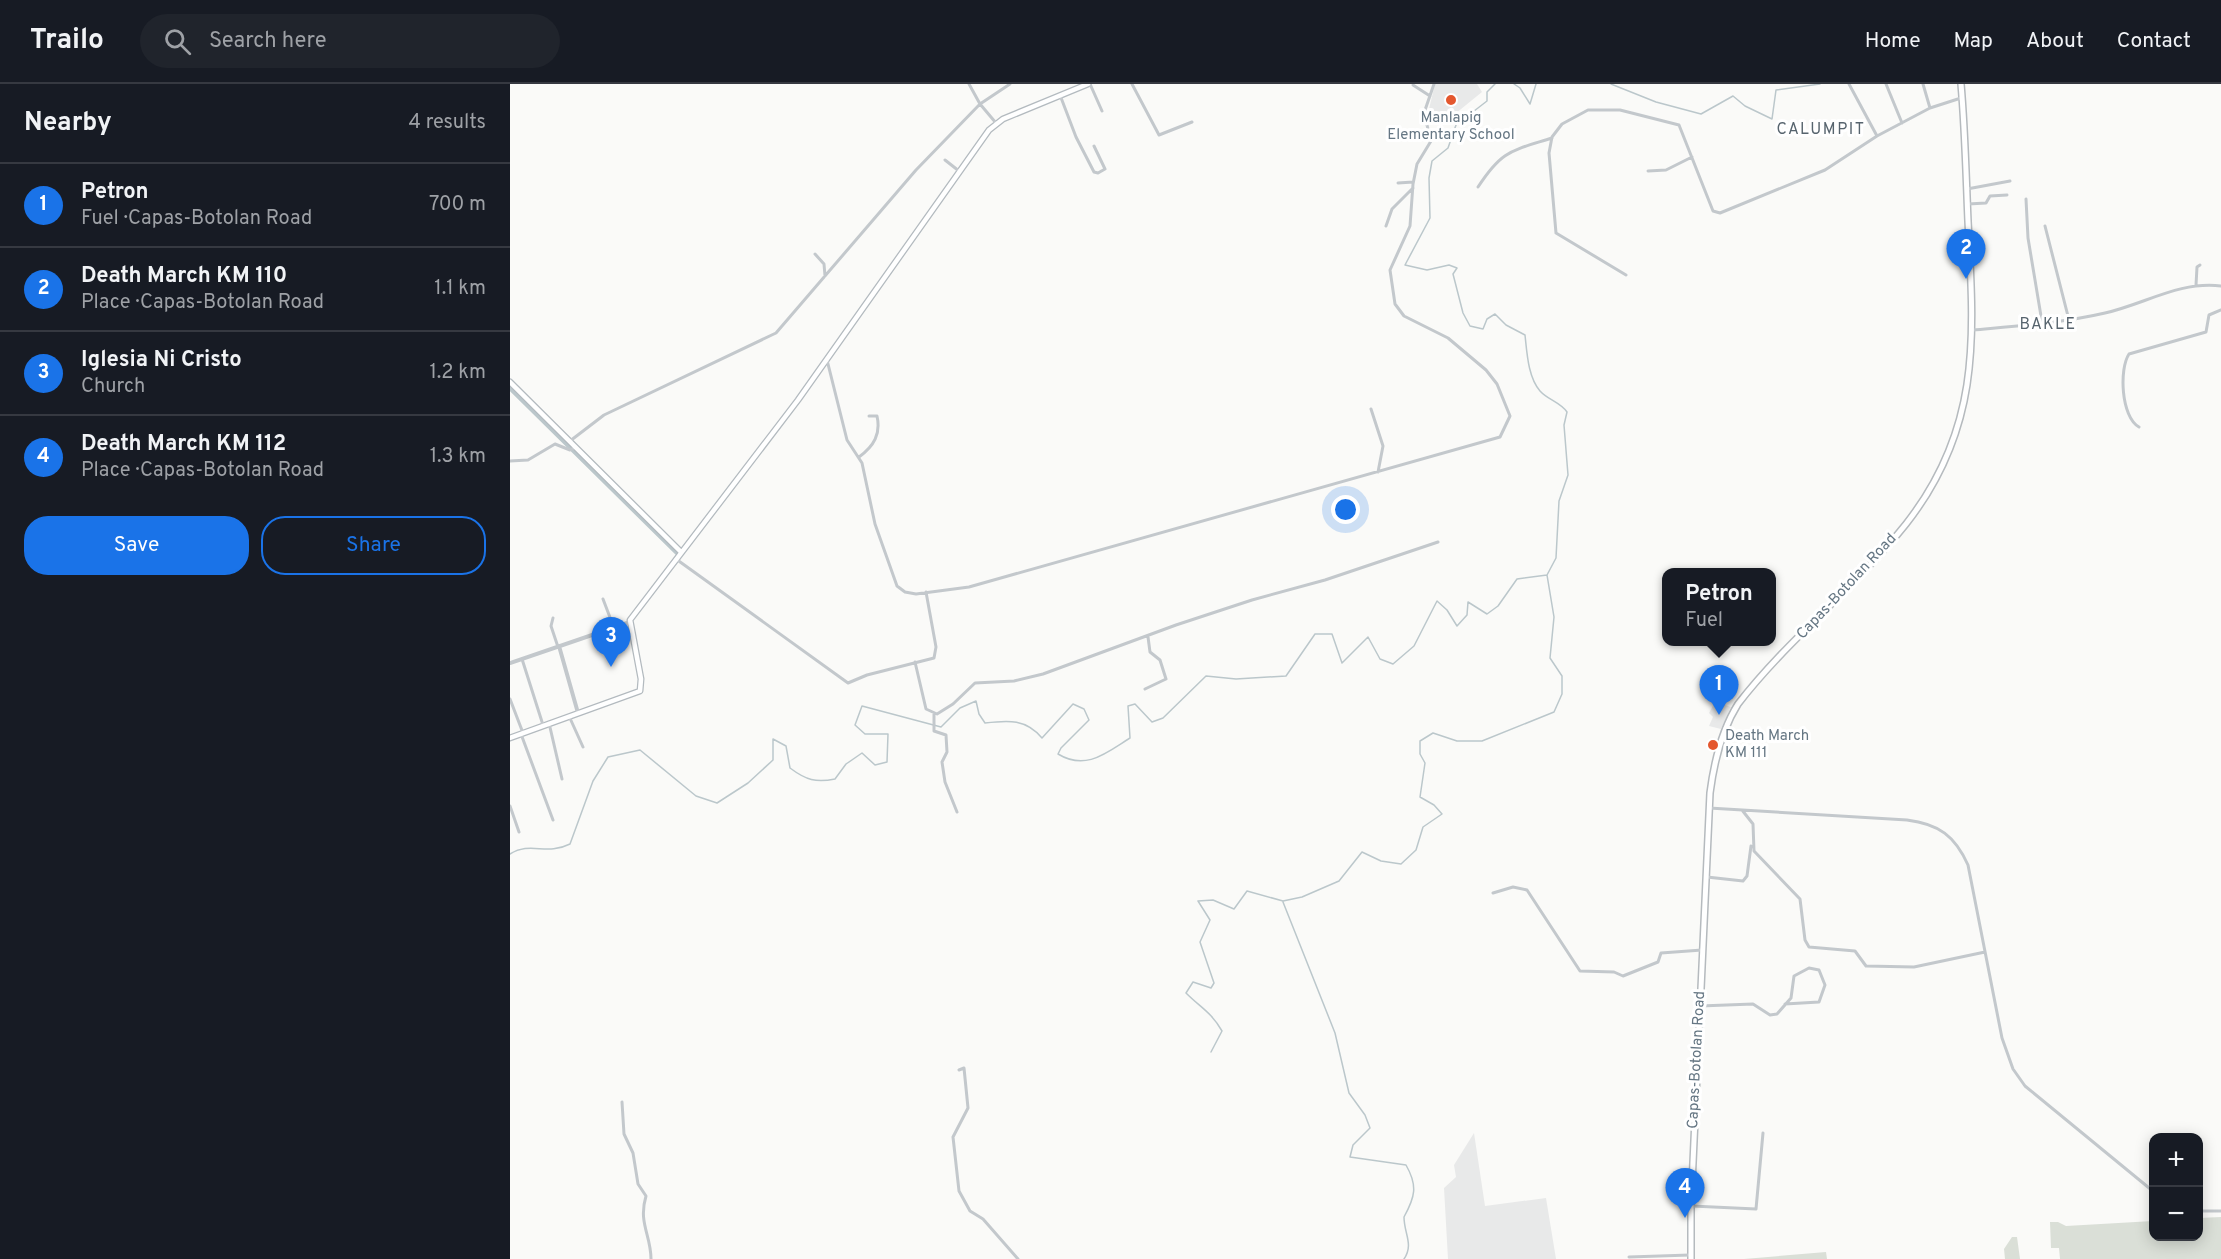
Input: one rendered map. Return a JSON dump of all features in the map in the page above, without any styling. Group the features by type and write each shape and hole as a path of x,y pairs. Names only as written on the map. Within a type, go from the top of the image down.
{"main road":[{"path":"510,738 640,691 641,680 630,622 827,360 959,171 996,123 1089,84"},
{"name":"Capas-Botolan Road","path":"1690,1257 1709,808 1717,751 1738,704 1899,532 1937,477 1964,406 1972,359 1972,330 1961,84"},
{"path":"510,382 681,552"}],"street":[{"path":"969,84 980,104 996,123"},
{"path":"570,441 592,422 609,412 771,337 916,170 980,104 1010,84"},
{"path":"1089,84 1102,111"},
{"path":"1132,84 1159,135 1192,122"},
{"path":"827,360 847,440 859,457 865,474 877,528 896,582 900,590 908,593 969,586 1500,437 1510,416 1497,384 1486,370 1448,338 1404,316 1395,304 1390,270 1408,235 1417,164 1432,139 1425,114 1434,84"},
{"path":"1849,84 1878,136"},
{"path":"1886,84 1902,123"},
{"path":"1923,84 1930,108"},
{"path":"1413,85 1430,96"},
{"path":"1060,95 1076,137 1094,172 1098,173 1105,169 1094,146"},
{"path":"1626,275 1556,233 1549,153 1552,138 1562,124 1583,111 1620,110 1679,125 1713,211 1720,213 1825,170 1878,136 1930,108 1962,98"},
{"path":"1478,187 1499,158 1513,150 1552,138"},
{"path":"1648,171 1666,170 1692,157"},
{"path":"945,160 959,171"},
{"path":"1398,183 1413,182"},
{"path":"1967,189 2010,182"},
{"path":"1386,225 1392,209 1413,188"},
{"path":"1967,204 1986,203 1990,196 2007,195"},
{"path":"2026,199 2033,275 2042,322"},
{"path":"2045,226 2069,320"},
{"path":"815,254 824,264 825,276"},
{"path":"2196,285 2197,267 2200,265"},
{"path":"1972,330 2069,320 2120,310 2153,297 2196,285 2221,286"},
{"path":"2139,428 2131,420 2122,379 2122,367 2129,354 2206,332 2209,315 2221,310"},
{"path":"1371,409 1383,446 1378,472"},
{"path":"859,457 870,448 878,435 877,416 869,416"},
{"path":"510,461 528,460 552,444 558,444 570,450 576,447"},
{"path":"934,714 946,710 975,683 1026,679 1148,637 1176,625 1252,600 1325,580 1438,542"},
{"path":"676,559 846,682 932,659 936,652 926,592"},
{"path":"603,598 614,628"},
{"path":"553,618 551,626 578,713"},
{"path":"510,663 630,622"},
{"path":"1145,689 1166,679 1160,660 1150,652 1148,637"},
{"path":"522,659 546,724 562,779"},
{"path":"915,662 926,709 934,714"},
{"path":"510,699 553,820"},
{"path":"934,714 935,731 946,735 947,752 942,762 945,782 957,812"},
{"path":"569,716 583,747"},
{"path":"510,806 519,832"},
{"path":"1709,808 1907,820 1938,827 1960,847 1968,866 2002,1038 2018,1078 2149,1188"},
{"path":"1706,877 1743,881 1747,876 1753,824 1742,810"},
{"path":"1751,844 1758,856 1800,899 1805,940 1809,947 1855,951 1866,966 1901,968 1985,952"},
{"path":"1493,893 1513,887 1527,890 1552,931 1582,971 1614,972 1623,976 1658,962 1661,953 1702,950"},
{"path":"1700,1006 1752,1004 1774,1015 1793,995 1794,976 1809,968 1819,970 1825,985 1819,1002 1785,1004"},
{"path":"960,1070 964,1068 968,1083 968,1108 952,1137 959,1191 970,1210 984,1219 1018,1259"},
{"path":"622,1102 624,1134 633,1153 639,1185 646,1196 643,1221 651,1259"},
{"path":"1691,1206 1756,1209 1763,1133"},
{"path":"2203,1211 2221,1211"},
{"path":"1629,1257 1690,1257"}],"shaded area":[{"name":"Manlapig Elementary School","path":"1435,84 1477,84 1482,92 1450,118 1429,109"},
{"path":"1715,702 1731,707 1721,729 1709,726 1713,717 1709,713"},
{"path":"1474,1133 1485,1206 1546,1198 1556,1259 1448,1259 1444,1188 1456,1177 1454,1165"},
{"path":"2221,1217 2221,1259 2060,1259 2059,1248 2051,1248 2050,1222 2058,1222 2066,1226 2149,1221 2149,1241 2203,1241 2203,1218"},
{"path":"2012,1237 2017,1237 2020,1259 2005,1259 2004,1249"},
{"path":"1826,1252 1827,1259 1744,1259"}],"waterway":[{"path":"510,854 518,850 553,849 570,844 593,781 608,757 640,750 696,796 717,803 748,783 773,760 773,739 786,746 790,768 796,772 806,778 822,781 835,779 846,764 862,753 875,765 887,762 888,734 865,734 855,725 862,706 941,727 960,708 976,701 979,714 985,723 1016,722 1030,727 1042,738 1073,704 1084,709 1089,720 1061,748 1058,754 1068,759 1087,760 1104,754 1130,738 1128,706 1135,704 1152,722 1163,718 1206,676 1236,679 1286,676 1315,634 1332,634 1342,663 1368,637 1380,659 1393,664 1414,646 1437,601 1447,610 1457,626 1467,615 1468,602 1487,614 1498,606 1517,579 1547,575 1556,558 1559,501 1568,475 1564,425 1567,412 1543,394 1536,385 1529,364 1525,335 1506,325 1495,314 1487,319 1483,329 1470,326 1463,313 1453,274 1457,268 1449,265 1427,270 1405,265 1430,218 1429,178 1432,161 1448,148 1456,125 1487,101 1487,92 1495,84"},
{"path":"1514,84 1520,88 1530,104 1536,84"},
{"path":"1611,84 1656,102 1701,114 1733,96 1745,106 1772,119 1776,90 1820,84"},
{"path":"510,388 677,553"},
{"path":"1211,1052 1222,1031 1210,1015 1186,993 1193,982 1211,988 1214,983 1200,942 1210,920 1198,901 1213,900 1234,909 1247,891 1283,901 1302,897 1339,881 1362,852 1381,861 1401,864 1416,850 1423,827 1442,814 1434,805 1420,797 1425,763 1420,754 1420,741 1433,733 1457,741 1482,741 1554,712 1562,694 1562,676 1550,658 1554,617 1547,575"},
{"path":"1283,902 1335,1033 1349,1093 1365,1115 1370,1128 1353,1145 1350,1157 1406,1165 1410,1172 1414,1191 1404,1217 1408,1244 1404,1259"}],"place":[{"name":"Manlapig Elementary School","path":"1451,100"},
{"name":"Death March KM 110","path":"1966,279"},
{"name":"Iglesia Ni Cristo","path":"611,667"},
{"name":"Petron","path":"1719,715"},
{"name":"Death March KM 111","path":"1713,745"},
{"name":"Death March KM 112","path":"1685,1218"}],"district":[{"name":"CALUMPIT","path":"1821,130"},
{"name":"BAKLE","path":"2048,325"}]}
